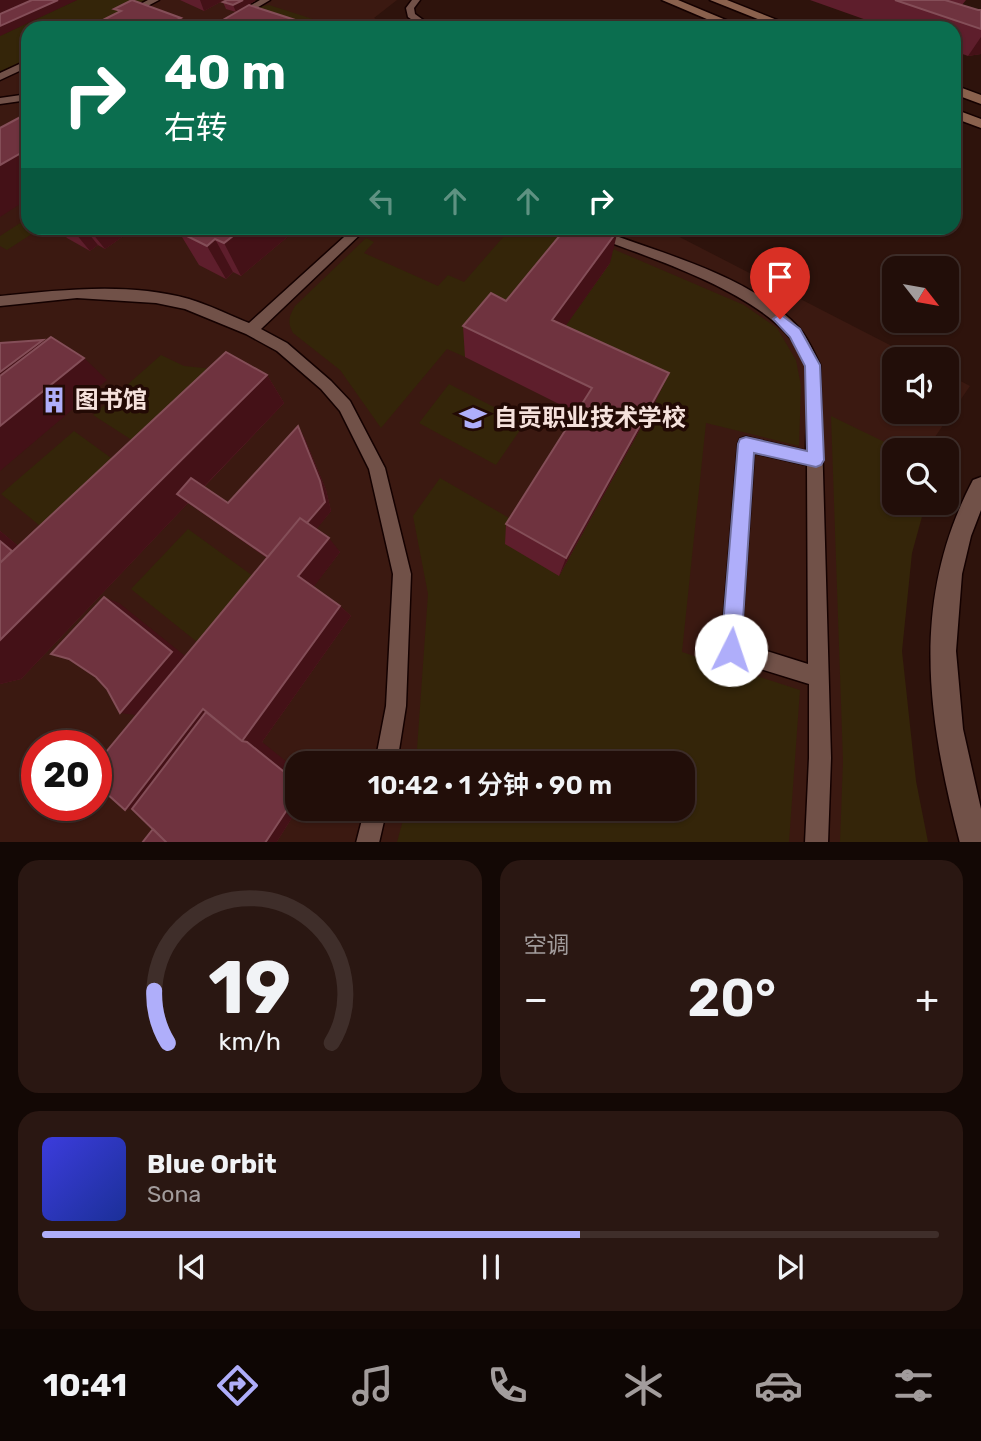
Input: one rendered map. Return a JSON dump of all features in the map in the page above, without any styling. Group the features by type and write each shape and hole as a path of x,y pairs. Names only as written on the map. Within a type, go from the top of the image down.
{"main road":[{"path":"668,0 721,21"},
{"path":"716,0 772,21"},
{"path":"961,92 981,100"},
{"path":"961,116 981,124"}],"street":[{"path":"975,842 962,798 942,666 944,615 950,575 959,534 981,487"}],"lane":[{"path":"113,21 155,0"},
{"path":"228,21 266,0"},
{"path":"416,0 410,8 411,15 420,21"},
{"path":"0,77 21,66"},
{"path":"0,101 21,98"},
{"path":"251,331 354,235"},
{"path":"600,235 722,284 768,307 795,333 813,365 820,758 816,842"},
{"path":"0,301 77,293 156,298 187,303 282,347 326,385 345,406 377,468 402,574 396,706 388,751"},
{"path":"816,460 746,444 731,650 818,677"},
{"path":"367,842 373,821"}],"shaded area":[{"name":"自贡职业技术学校","path":"0,0 397,0 374,18 379,21 21,21 21,235 676,235 894,347 882,347 882,424 944,424 934,438 882,438 882,515 894,515 895,842 0,842"},
{"path":"77,0 146,0 103,21 32,21"},
{"path":"269,5 319,21 233,21 257,7"},
{"path":"21,26 21,62 0,72 0,36"},
{"path":"21,222 21,235 30,235 7,250 0,246 0,236"},
{"path":"505,235 580,235 744,305 777,328 796,360 801,386 799,446 706,423 682,652 800,690 789,842 397,842 403,821 695,821 695,751 417,751 428,594 413,516 440,478 518,523 655,402 465,357 447,349 381,428 340,370 293,333 290,326 291,313 295,306 366,238 374,242 364,253 438,286 448,275 464,282"},
{"path":"161,355 184,366 213,369 138,444 93,415"},
{"name":"自贡职业技术学校","path":"959,380 970,386 959,402"},
{"path":"449,384 525,423 496,465 419,423"},
{"path":"831,416 882,441 882,515 922,515 912,553 902,651 916,781 928,842 840,842 843,761"},
{"path":"74,431 118,463 45,530 1,494"},
{"path":"188,529 253,576 197,642 131,589"}],"building":[{"path":"32,0 58,0 0,26 0,14"},
{"path":"132,0 181,18 175,21 101,21 121,11 114,9"},
{"path":"243,0 233,5 223,2"},
{"path":"895,0 945,0 981,10 981,29"},
{"path":"249,5 298,21 221,21"},
{"path":"21,117 21,153 0,165 0,128"},
{"path":"185,235 234,235 224,243 215,239 207,246"},
{"path":"560,235 614,235 552,320 669,373 566,558 506,524 592,388 463,326 491,293 506,301"},
{"path":"51,337 84,358 0,426 0,376"},
{"path":"43,340 0,372 0,343"},
{"path":"226,352 267,375 0,640 0,563"},
{"path":"298,426 320,481 325,502 307,523 300,518 268,557 177,494 191,478 228,503"},
{"path":"300,518 329,538 298,576 340,606 242,741 203,709 125,810 112,798 112,745"},
{"path":"0,541 12,551 0,563"},
{"path":"104,597 172,652 120,713 107,689 96,677 69,659 51,654"},
{"path":"206,712 285,773 285,813 266,842 166,842 132,809"},
{"path":"153,829 166,842 143,842"}],"place":[{"name":"图书馆","path":"54,400"},
{"name":"自贡职业技术学校","path":"473,418"}],"route":[{"path":"731,650 746,444 816,460 813,365 795,333 780,319"}]}
